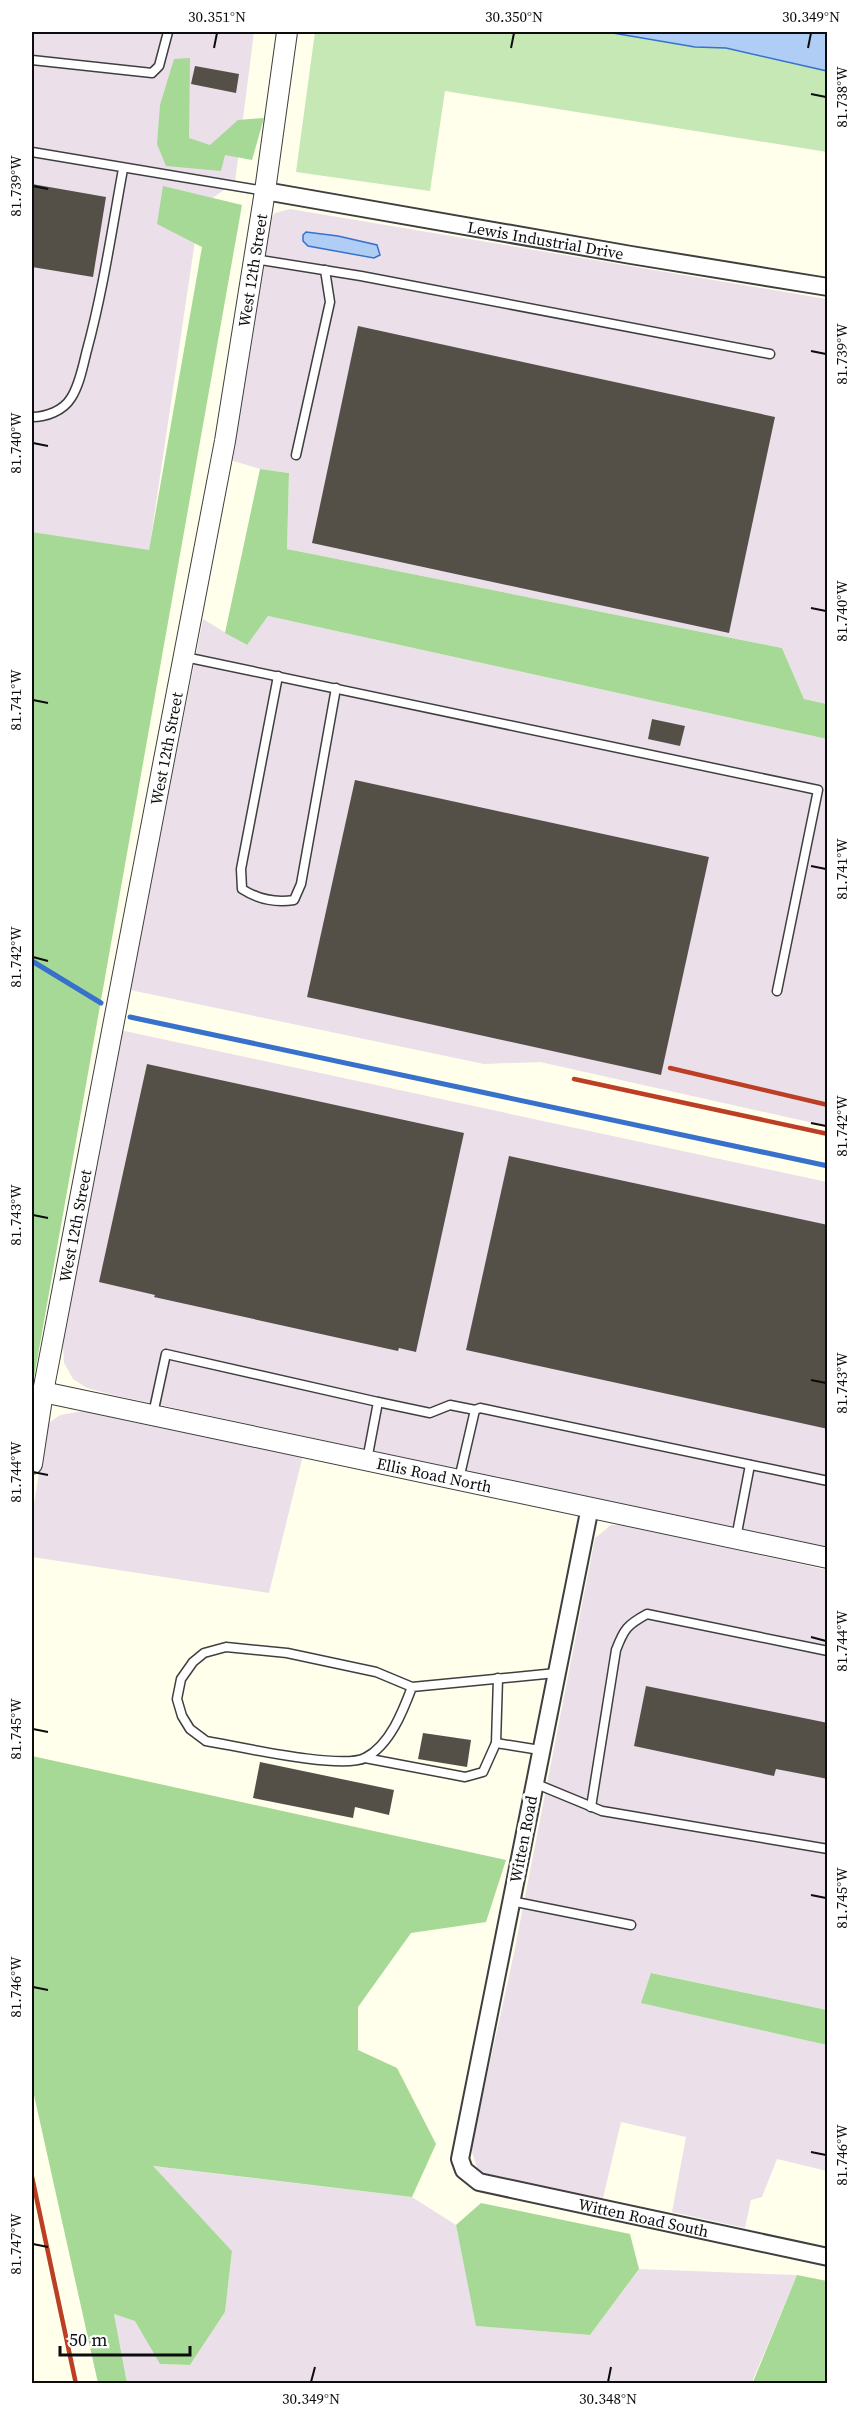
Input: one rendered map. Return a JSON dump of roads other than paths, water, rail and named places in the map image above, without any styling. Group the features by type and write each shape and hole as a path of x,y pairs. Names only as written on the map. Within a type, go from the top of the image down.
{"street":[{"name":"West 12th Street","path":"32,1464 43,1392 225,441 265,191 287,32"},
{"name":"Lewis Industrial Drive","path":"265,191 540,240 828,287"},
{"name":"Ellis Road North","path":"43,1392 828,1558"},
{"name":"Witten Road","path":"464,2170 460,2159 460,2149 590,1507"},
{"name":"Witten Road South","path":"464,2170 479,2182 828,2257"}],"lane":[{"path":"32,60 152,73 159,66 168,32"},
{"path":"32,152 265,191"},
{"path":"32,417 44,417 60,409 71,399 81,372 94,324 123,169"},
{"path":"254,259 325,270 770,354"},
{"path":"296,455 330,302 325,270"},
{"path":"184,657 818,790 777,990"},
{"path":"278,676 241,869 242,890 252,896 277,903 294,900 301,884 336,688"},
{"path":"153,1414 166,1354 430,1413 450,1405 475,1410 480,1408 828,1481"},
{"path":"367,1460 378,1402"},
{"path":"459,1479 475,1410"},
{"path":"736,1539 750,1465"},
{"path":"591,1807 616,1650 624,1628 635,1620 646,1614 828,1651"},
{"path":"498,1678 496,1743 483,1772 465,1777 365,1758 354,1761 324,1761 206,1741 190,1729 182,1716 177,1699 181,1679 193,1662 204,1653 226,1647 287,1653 376,1672 412,1687 498,1678 556,1673"},
{"path":"365,1758 391,1733 403,1712 412,1687"},
{"path":"496,1743 540,1750"},
{"path":"534,1783 602,1811 828,1849"},
{"path":"511,1901 631,1925"}],"water":[{"path":"607,32 827,32 827,71 726,48 695,47"},
{"path":"306,232 338,236 377,245 380,255 374,258 308,246 303,241 303,235"}],"waterway":[{"path":"32,961 101,1003"},
{"path":"130,1017 828,1166"}],"railway":[{"path":"670,1068 828,1105"},
{"path":"574,1079 828,1134"},
{"path":"32,2177 76,2384"}]}
